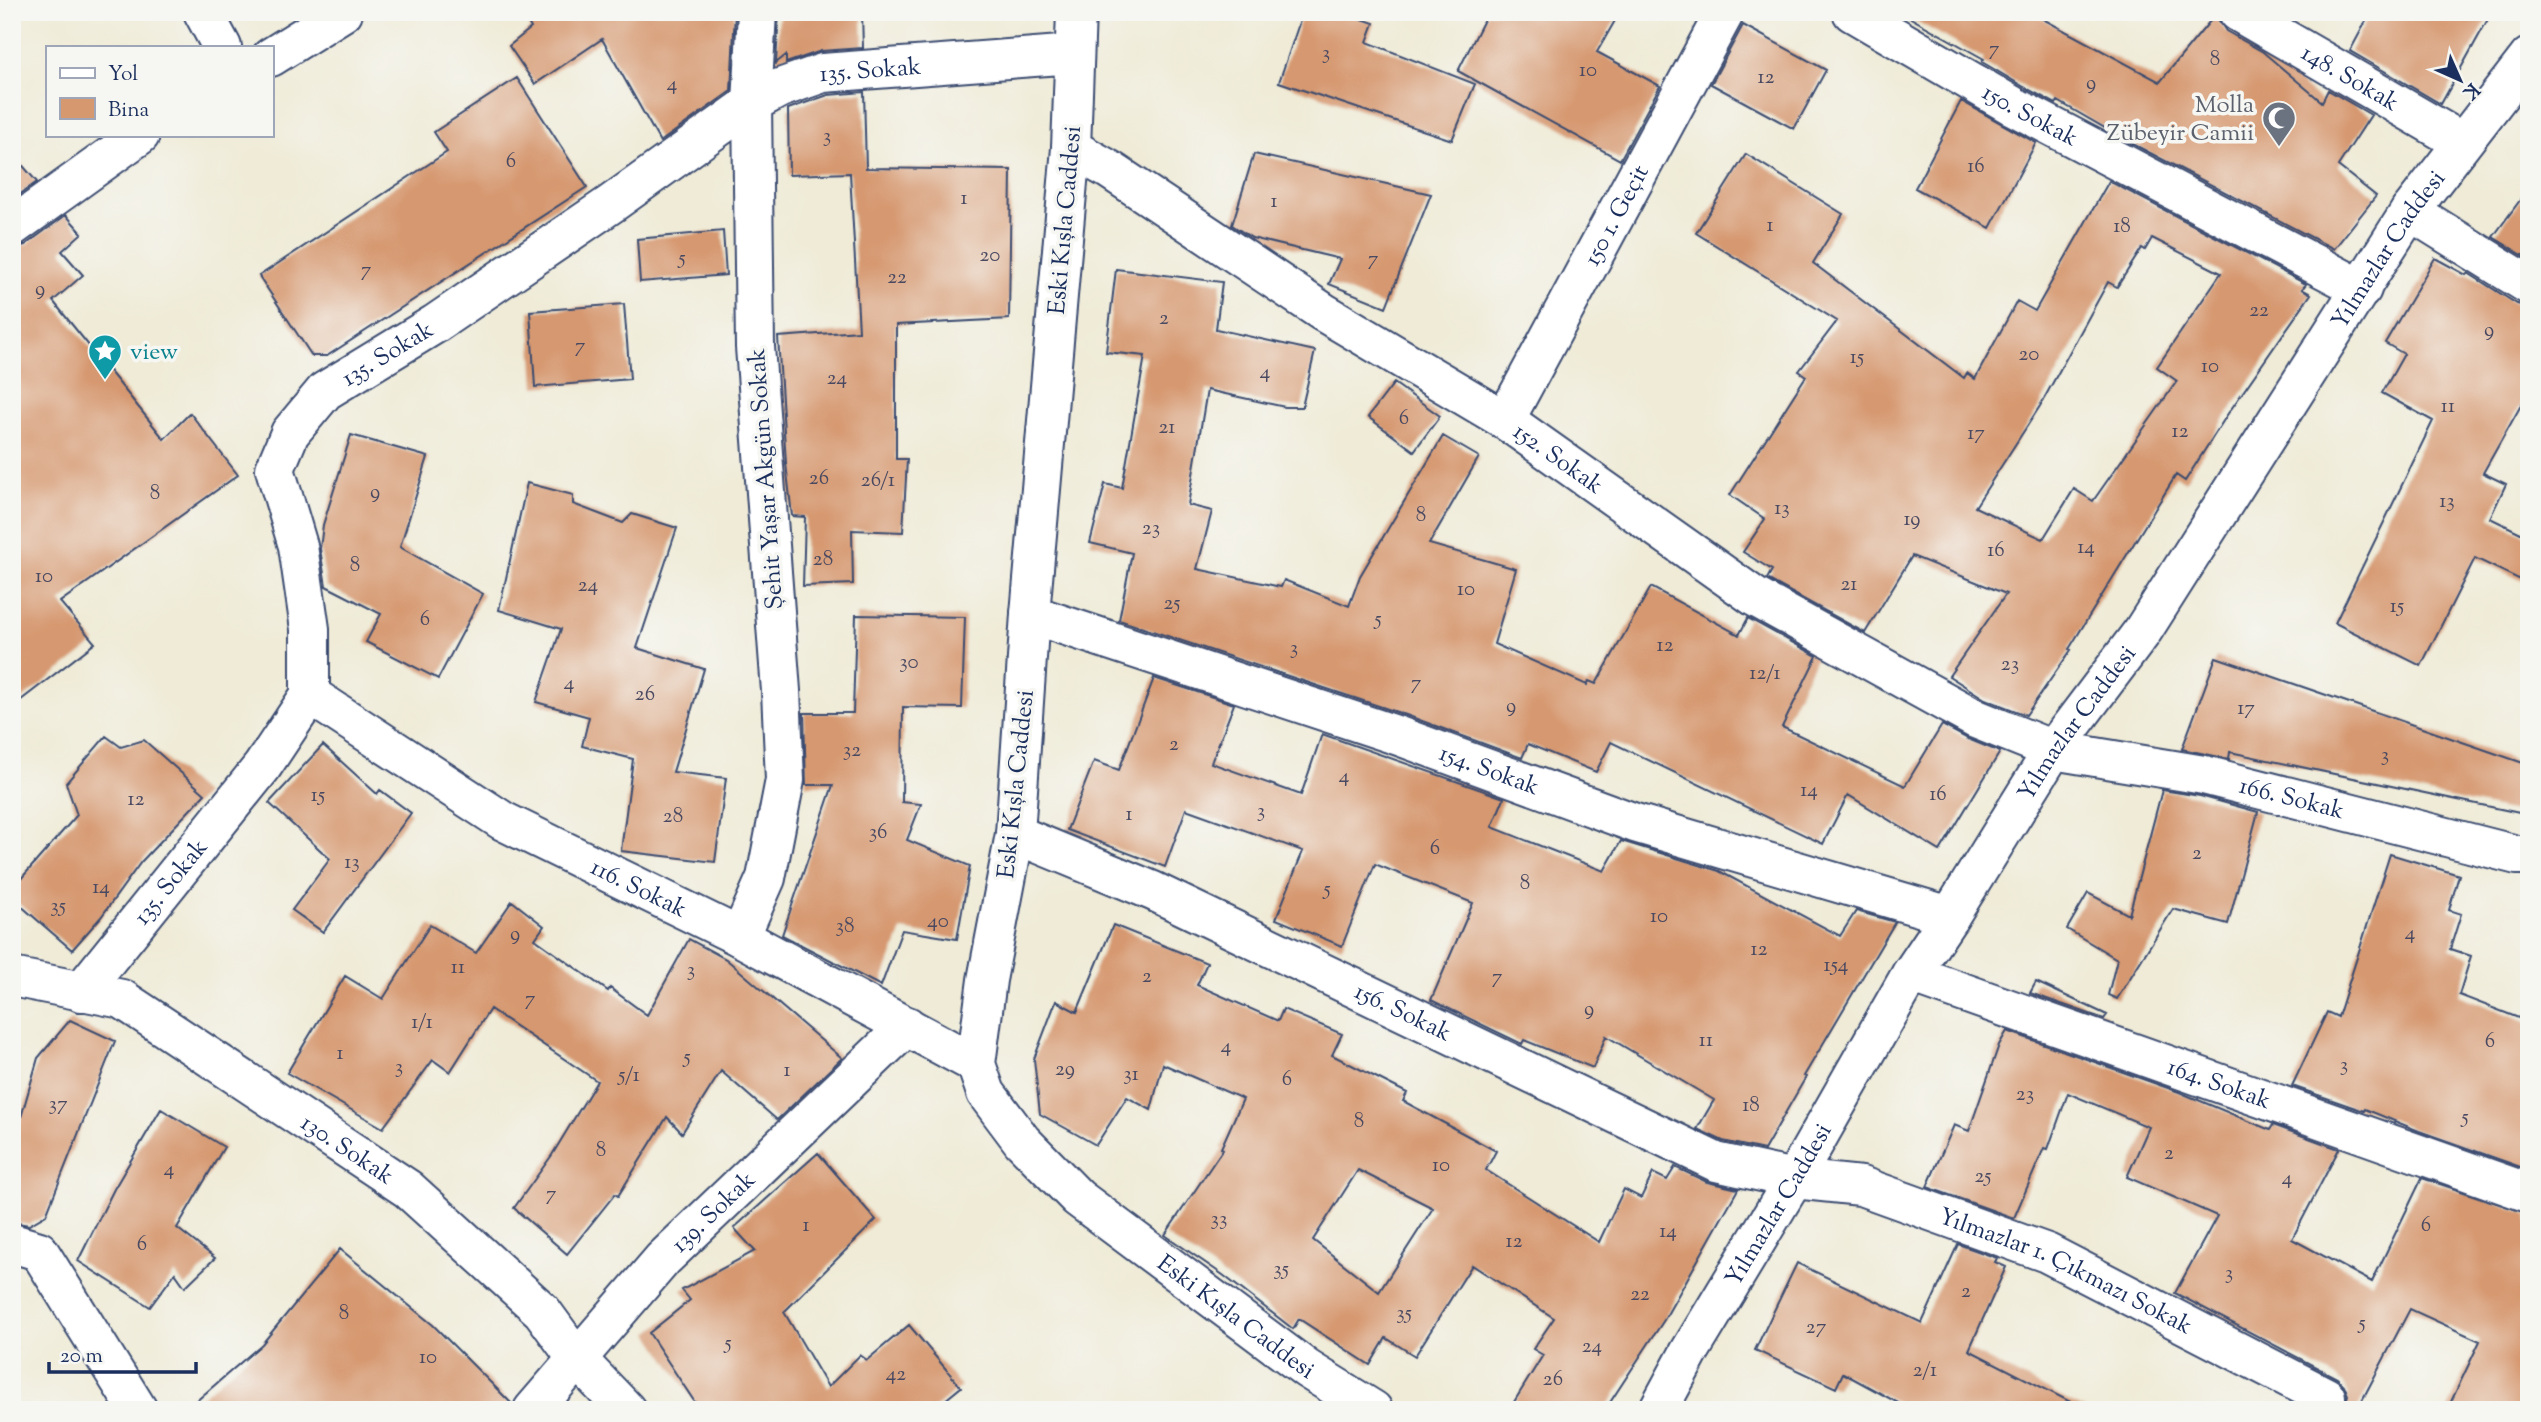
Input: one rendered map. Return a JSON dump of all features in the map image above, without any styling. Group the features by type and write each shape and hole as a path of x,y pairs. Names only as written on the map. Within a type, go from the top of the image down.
{"street":[{"path":"204,12 221,46"},
{"path":"273,56 343,12"},
{"name":"Şehit Yaşar Akgün Sokak","path":"740,937 766,878 785,780 781,691 755,346 752,103 757,12"},
{"name":"Eski Kışla Caddesi","path":"1076,12 1071,148 1030,614 1015,834 987,980 976,1064 986,1093 1021,1141 1078,1198 1307,1369 1373,1410"},
{"name":"150 1. Geçit","path":"1505,420 1725,12"},
{"name":"150. Sokak","path":"1852,12 2014,106 2362,289"},
{"name":"148. Sokak","path":"2238,12 2462,142"},
{"name":"135. Sokak","path":"81,992 262,767 310,695 310,629 298,546 275,469 290,433 326,391 435,324 611,204 752,103 780,88 823,73 1074,54"},
{"name":"Yılmazlar Caddesi","path":"1658,1410 1794,1180 1911,974 2053,750 2142,632 2410,211 2529,57"},
{"path":"12,227 139,136"},
{"name":"152. Sokak","path":"1071,148 1110,170 1323,312 1505,420 1755,597 1976,719 2053,750"},
{"path":"2410,211 2529,285"},
{"name":"154. Sokak","path":"1030,614 1399,736 1635,823 1950,916"},
{"name":"116. Sokak","path":"310,695 503,821 740,937 976,1064"},
{"name":"166. Sokak","path":"2053,750 2204,775 2517,855 2529,855"},
{"name":"156. Sokak","path":"1015,834 1153,891 1716,1162 1794,1180"},
{"name":"164. Sokak","path":"1911,974 2529,1193"},
{"name":"130. Sokak","path":"12,978 122,999 408,1189 542,1311 577,1359 626,1410"},
{"name":"139. Sokak","path":"533,1410 663,1259 907,1026"},
{"name":"Yılmazlar 1. Çıkmazı Sokak","path":"1794,1180 1861,1186 2047,1252 2326,1398"},
{"path":"12,1243 39,1251 138,1410"}],"building":[{"path":"522,12 735,12 731,91 660,142 602,39 535,84 509,46 531,28"},
{"path":"779,12 862,12 863,48 821,51 786,63 786,55 776,63"},
{"path":"1303,12 1342,12 1374,23 1367,42 1475,84 1452,140 1279,82"},
{"path":"1488,12 1620,12 1597,52 1660,86 1620,160 1458,71"},
{"path":"1900,12 2030,12 2160,82 2215,15 2226,31 2263,52 2322,102 2328,90 2371,115 2338,166 2376,196 2334,249 2131,143 2058,101 2056,104 2024,87 1982,62 1984,59"},
{"path":"2371,12 2492,12 2441,104 2350,51"},
{"path":"1743,25 1826,70 1794,129 1711,84"},
{"path":"517,78 587,187 327,356 312,356 259,276 447,152 434,132"},
{"path":"864,92 866,168 1011,170 1009,319 896,325 896,459 907,459 903,532 852,530 853,584 803,586 805,517 792,516 778,337 859,331 850,173 789,175 788,109 828,95"},
{"path":"1961,101 2036,143 1990,228 1915,188"},
{"path":"12,153 37,182 12,200"},
{"path":"1254,154 1431,194 1386,307 1329,284 1340,259 1252,238 1232,225"},
{"path":"1746,154 1843,214 1813,263 1964,378 1967,373 1975,379 2017,301 2035,311 2109,181 2306,284 2302,289 2311,294 2185,481 2176,475 2069,649 2071,650 2026,715 1985,699 1949,676 2006,594 1912,556 1865,633 1767,579 1772,570 1743,552 1765,519 1730,495 1806,376 1799,371 1837,321 1696,233","holes":["2152,238 2221,273 2157,367 2177,381 2093,501 2074,489 2043,539 1975,507 2040,406 2108,282 2117,287 2142,248 2145,250"]},
{"path":"2529,188 2529,259 2493,237"},
{"path":"66,215 82,233 62,251 83,275 53,301 164,439 190,413 238,475 60,602 95,643 12,707 12,249 25,245"},
{"path":"723,231 726,275 640,282 637,239"},
{"path":"2435,258 2466,275 2468,273 2517,304 2529,307 2529,391 2483,473 2506,484 2490,518 2529,537 2529,584 2475,558 2421,666 2335,623 2433,421 2382,393 2404,354 2385,343"},
{"path":"1116,269 1222,282 1216,329 1315,351 1302,407 1285,407 1207,390 1188,505 1212,511 1197,569 1281,587 1284,580 1349,606 1360,576 1443,436 1479,457 1429,544 1516,569 1494,644 1587,685 1589,681 1596,684 1651,587 1739,635 1748,618 1817,656 1782,727 1905,786 1942,725 2000,752 1940,851 1848,795 1823,844 1611,742 1596,772 1528,744 1522,758 1406,715 1119,620 1132,553 1090,543 1105,484 1122,488 1145,356 1106,352"},
{"path":"624,304 630,379 535,387 530,311"},
{"path":"1394,383 1440,416 1414,451 1368,417"},
{"path":"351,435 428,457 400,547 483,594 438,679 366,642 381,614 326,586 320,549 323,525"},
{"path":"527,483 573,495 573,504 623,523 632,514 677,528 637,648 704,669 673,772 726,778 715,862 621,851 633,759 582,746 589,717 536,702 561,629 499,610"},
{"path":"856,615 965,617 962,708 903,707 902,802 921,804 907,840 970,866 957,939 902,930 881,986 782,935 833,785 806,785 804,713 853,713"},
{"path":"2216,657 2529,765 2529,815 2230,752 2229,759 2182,749"},
{"path":"1154,678 1234,704 1211,763 1301,795 1322,734 1504,798 1492,827 1604,871 1621,841 1719,871 1840,936 1856,911 1895,922 1804,1076 1806,1077 1764,1150 1723,1141 1697,1129 1714,1100 1606,1036 1593,1068 1524,1040 1522,1044 1431,1000 1473,903 1375,864 1342,946 1276,919 1303,851 1186,809 1165,867 1067,830 1094,761 1119,770"},
{"path":"106,736 121,747 144,740 205,794 141,862 101,917 72,950 12,898 12,889 77,815 66,783"},
{"path":"323,745 377,794 380,790 411,813 323,932 292,910 330,859 269,803"},
{"path":"2162,790 2200,796 2258,812 2228,924 2173,909 2117,999 2108,995 2117,959 2067,929 2088,893 2129,915"},
{"path":"2390,854 2459,875 2449,910 2461,914 2450,949 2471,956 2459,995 2529,1022 2529,1170 2365,1109 2364,1111 2292,1086 2327,1012 2338,1017"},
{"path":"512,901 544,926 535,939 647,1015 689,939 726,959 842,1058 777,1120 721,1071 682,1133 667,1117 618,1196 615,1194 567,1254 514,1208 552,1155 597,1081 490,1009 450,1072 433,1060 383,1128 287,1073 345,976 383,999 430,925 476,953"},
{"path":"1113,925 1207,963 1197,985 1278,1021 1283,1009 1342,1034 1332,1055 1407,1093 1403,1101 1496,1151 1486,1170 1599,1242 1624,1189 1641,1198 1653,1173 1667,1180 1675,1167 1707,1182 1738,1189 1664,1320 1605,1410 1509,1410 1543,1355 1533,1349 1554,1318 1472,1265 1415,1356 1386,1338 1370,1365 1299,1319 1293,1329 1165,1235 1223,1149 1221,1148 1243,1099 1163,1064 1151,1110 1127,1097 1096,1145 1040,1114 1034,1059 1056,1001 1077,1012","holes":["1358,1170 1433,1208 1379,1292 1313,1240"]},
{"path":"2036,982 2107,1015 2104,1019 2030,993"},
{"path":"70,1020 115,1041 46,1215 29,1225 12,1222 12,1149 38,1058"},
{"path":"2007,1031 2179,1092 2270,1130 2273,1125 2339,1149 2292,1239 2372,1282 2422,1178 2529,1214 2529,1410 2447,1410 2480,1341 2410,1309 2357,1410 2343,1410 2348,1395 2337,1378 2175,1293 2217,1216 2127,1177 2149,1127 2068,1093 2048,1149 2044,1148 2014,1218 1927,1187 1954,1125 1969,1131 1999,1045"},
{"path":"161,1109 224,1147 177,1228 215,1258 185,1287 175,1273 150,1307 78,1261 114,1189"},
{"path":"818,1153 876,1220 784,1312 828,1387 860,1355 867,1360 909,1325 961,1387 933,1410 700,1410 649,1333 690,1300 682,1290 755,1251 734,1228"},
{"path":"1958,1244 1997,1258 1995,1262 2006,1267 1969,1350 2086,1410 1911,1410 1843,1373 1836,1388 1755,1350 1797,1263 1922,1323"},
{"path":"340,1249 433,1325 512,1404 512,1410 186,1410 262,1344"}],"place":[{"name":"Molla Zübeyir Camii","path":"2279,148"},
{"name":"view","path":"105,381"}]}
